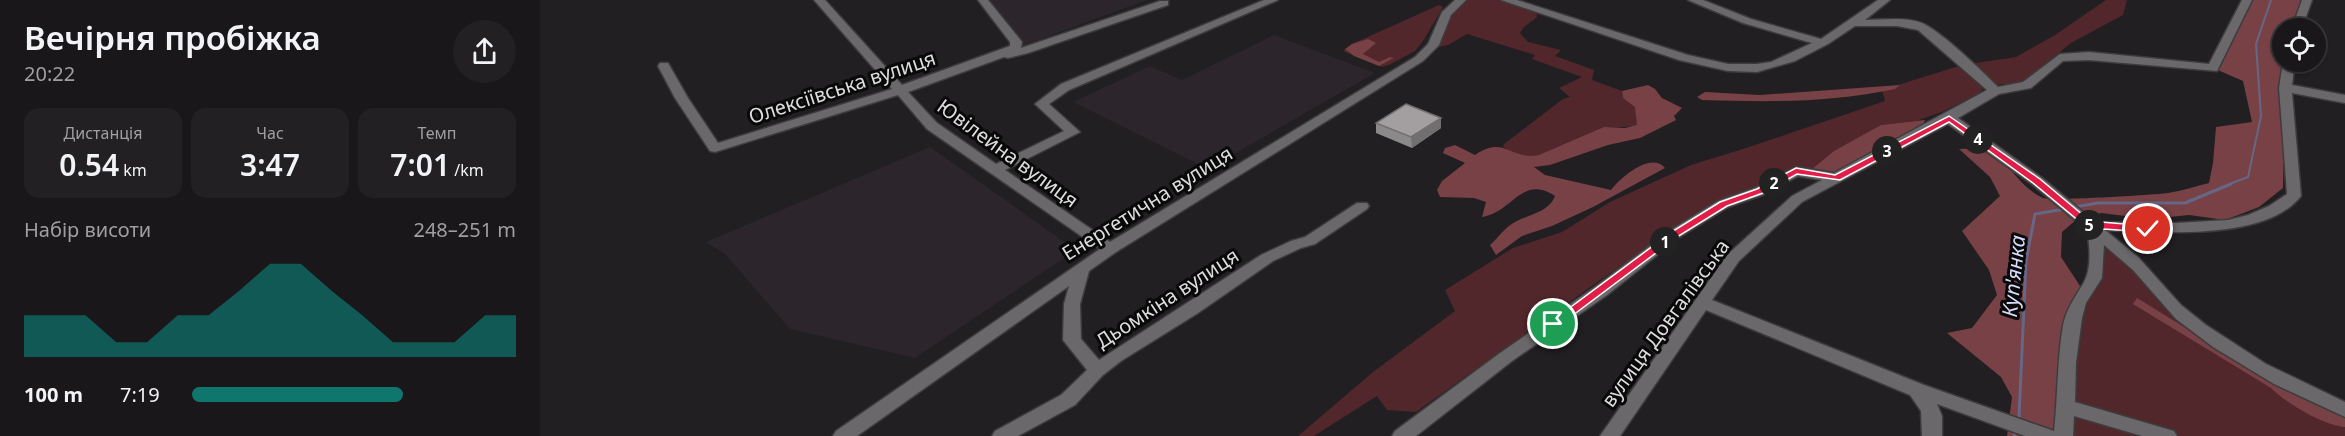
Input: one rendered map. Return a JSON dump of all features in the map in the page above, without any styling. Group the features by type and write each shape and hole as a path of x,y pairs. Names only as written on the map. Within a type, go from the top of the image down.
{"street":[{"name":"Ювілейна вулиця","path":"819,0 898,91 932,126 1110,249"},
{"name":"Олексіївська вулиця","path":"664,66 673,87 694,113 715,148 898,91 1013,50 1016,42 983,0"},
{"path":"995,170 1073,132 1041,104 1065,87 1273,0"},
{"name":"Енергетична вулиця","path":"843,436 1110,249 1419,58 1433,45 1446,14 1461,0"},
{"path":"1506,0 1690,59 1731,69 1756,68 1780,63 1854,23 1886,0 1900,15 1921,27 1976,72 1995,91"},
{"path":"1693,0 1747,21 1820,42"},
{"name":"вулиця Довгалівська","path":"1610,436 1733,258 1797,199 1995,91 2027,85 2060,58 2071,56 2213,68 2247,0"},
{"path":"2301,18 2307,0"},
{"path":"990,58 1024,51 1164,3"},
{"path":"1854,23 1881,22 1921,27"},
{"path":"2094,229 2101,225 2190,228 2264,215 2283,206 2294,196 2285,88 2287,72"},
{"path":"2285,88 2345,99"},
{"path":"1949,118 1994,149 2094,229 2143,271 2167,301 2198,328 2284,380 2345,410"},
{"path":"1402,436 1506,357 1601,291 1676,233 1723,204 1760,191 1796,171 1836,178"},
{"name":"Дьомкіна вулиця","path":"1002,436 1068,400 1097,370 1267,258 1296,244 1310,241 1362,206"},
{"path":"2063,436 2067,407 2068,354 2076,309 2081,296 2091,283 2097,259 2098,245 2094,229"},
{"path":"1082,268 1072,304 1072,340 1097,370"},
{"path":"1704,303 1917,390 2048,436"},
{"path":"1917,390 1930,405 1934,425 1932,436"},
{"path":"2067,407 2167,436"}],"shaded area":[{"path":"986,0 1147,0 1019,47"},
{"path":"1459,0 1503,0 1536,9 1537,17 1520,33 1528,42 1561,50 1555,56 1594,70 1592,80 1622,91 1623,98 1637,107 1640,117 1637,126 1606,128 1539,155 1516,153 1503,147 1563,99 1570,97 1559,88 1582,77 1532,59 1535,55 1467,34 1448,45 1438,47 1392,80 1419,59"},
{"path":"2106,0 2127,0 2123,15 2071,43 2024,81 1985,85 1980,93 1944,111 1916,121 1881,125 1811,170 1710,208 1603,278 1416,412 1387,410 1377,396 1314,436 1298,436 1373,372 1455,311 1445,290 1513,248 1562,232 1610,202 1691,165 1885,101 1882,90 1962,65 2016,57 2055,35"},
{"path":"2251,0 2307,0 2301,18 2272,18 2272,72 2288,72 2285,97 2283,188 2259,207 2225,220 2189,215 2150,219 2101,213 2076,220 2062,232 2061,257 2084,292 2062,436 2007,436 2012,397 2001,377 1947,333 1972,328 1997,295 1989,270 1962,231 2000,196 1990,177 1959,149 1976,150 1999,158 2031,191 2050,199 2159,194 2209,183 2216,127 2252,122 2243,81 2213,68"},
{"path":"1439,5 1443,7 1415,51 1389,65 1382,67 1343,51 1352,44"},
{"path":"1274,35 1375,73 1208,169 1073,102 1150,66 1182,80"},
{"path":"1368,39 1376,43 1363,54 1379,62 1390,57 1394,58 1379,66 1354,56 1345,49"},
{"path":"1648,85 1655,89 1662,98 1682,108 1674,116 1676,120 1640,138 1608,145 1550,165 1534,167 1545,175 1611,190 1628,173 1644,164 1659,164 1665,168 1593,207 1552,226 1522,236 1496,255 1490,245 1511,224 1543,210 1555,196 1544,190 1534,189 1518,196 1493,214 1482,217 1486,202 1474,198 1440,197 1437,190 1442,181 1465,163 1443,153 1445,148 1455,145 1475,155 1493,147 1529,156 1539,155 1604,127 1625,128 1637,125 1635,107 1623,98 1622,91"},
{"path":"1900,85 1895,89 1870,94 1822,99 1727,101 1702,100 1697,97 1705,92 1760,95"},
{"path":"1925,120 1921,129 1837,175 1811,170 1834,151 1881,125"},
{"path":"930,147 1076,250 915,358 790,329 725,254 706,242"},
{"path":"2094,229 2198,328 2345,410 2345,436 2063,436 2068,351 2094,272"},
{"path":"2137,298 2246,365 2345,415 2345,427 2327,423 2295,407 2271,388 2133,304"}],"building":[{"path":"1406,104 1441,118 1411,137 1376,123"}],"waterway":[{"name":"Куп'янка","path":"2227,185 2248,177 2261,116 2256,44 2271,0"},
{"name":"Куп'янка","path":"2074,207 2098,203 2185,203 2231,184"},
{"name":"Куп'янка","path":"2019,418 2026,261 2035,214 2065,209"}],"route":[{"path":"1553,324 1601,291 1676,233 1723,204 1760,191 1796,171 1836,178 1949,118 2037,181 2094,229 2101,225 2148,229"}]}
